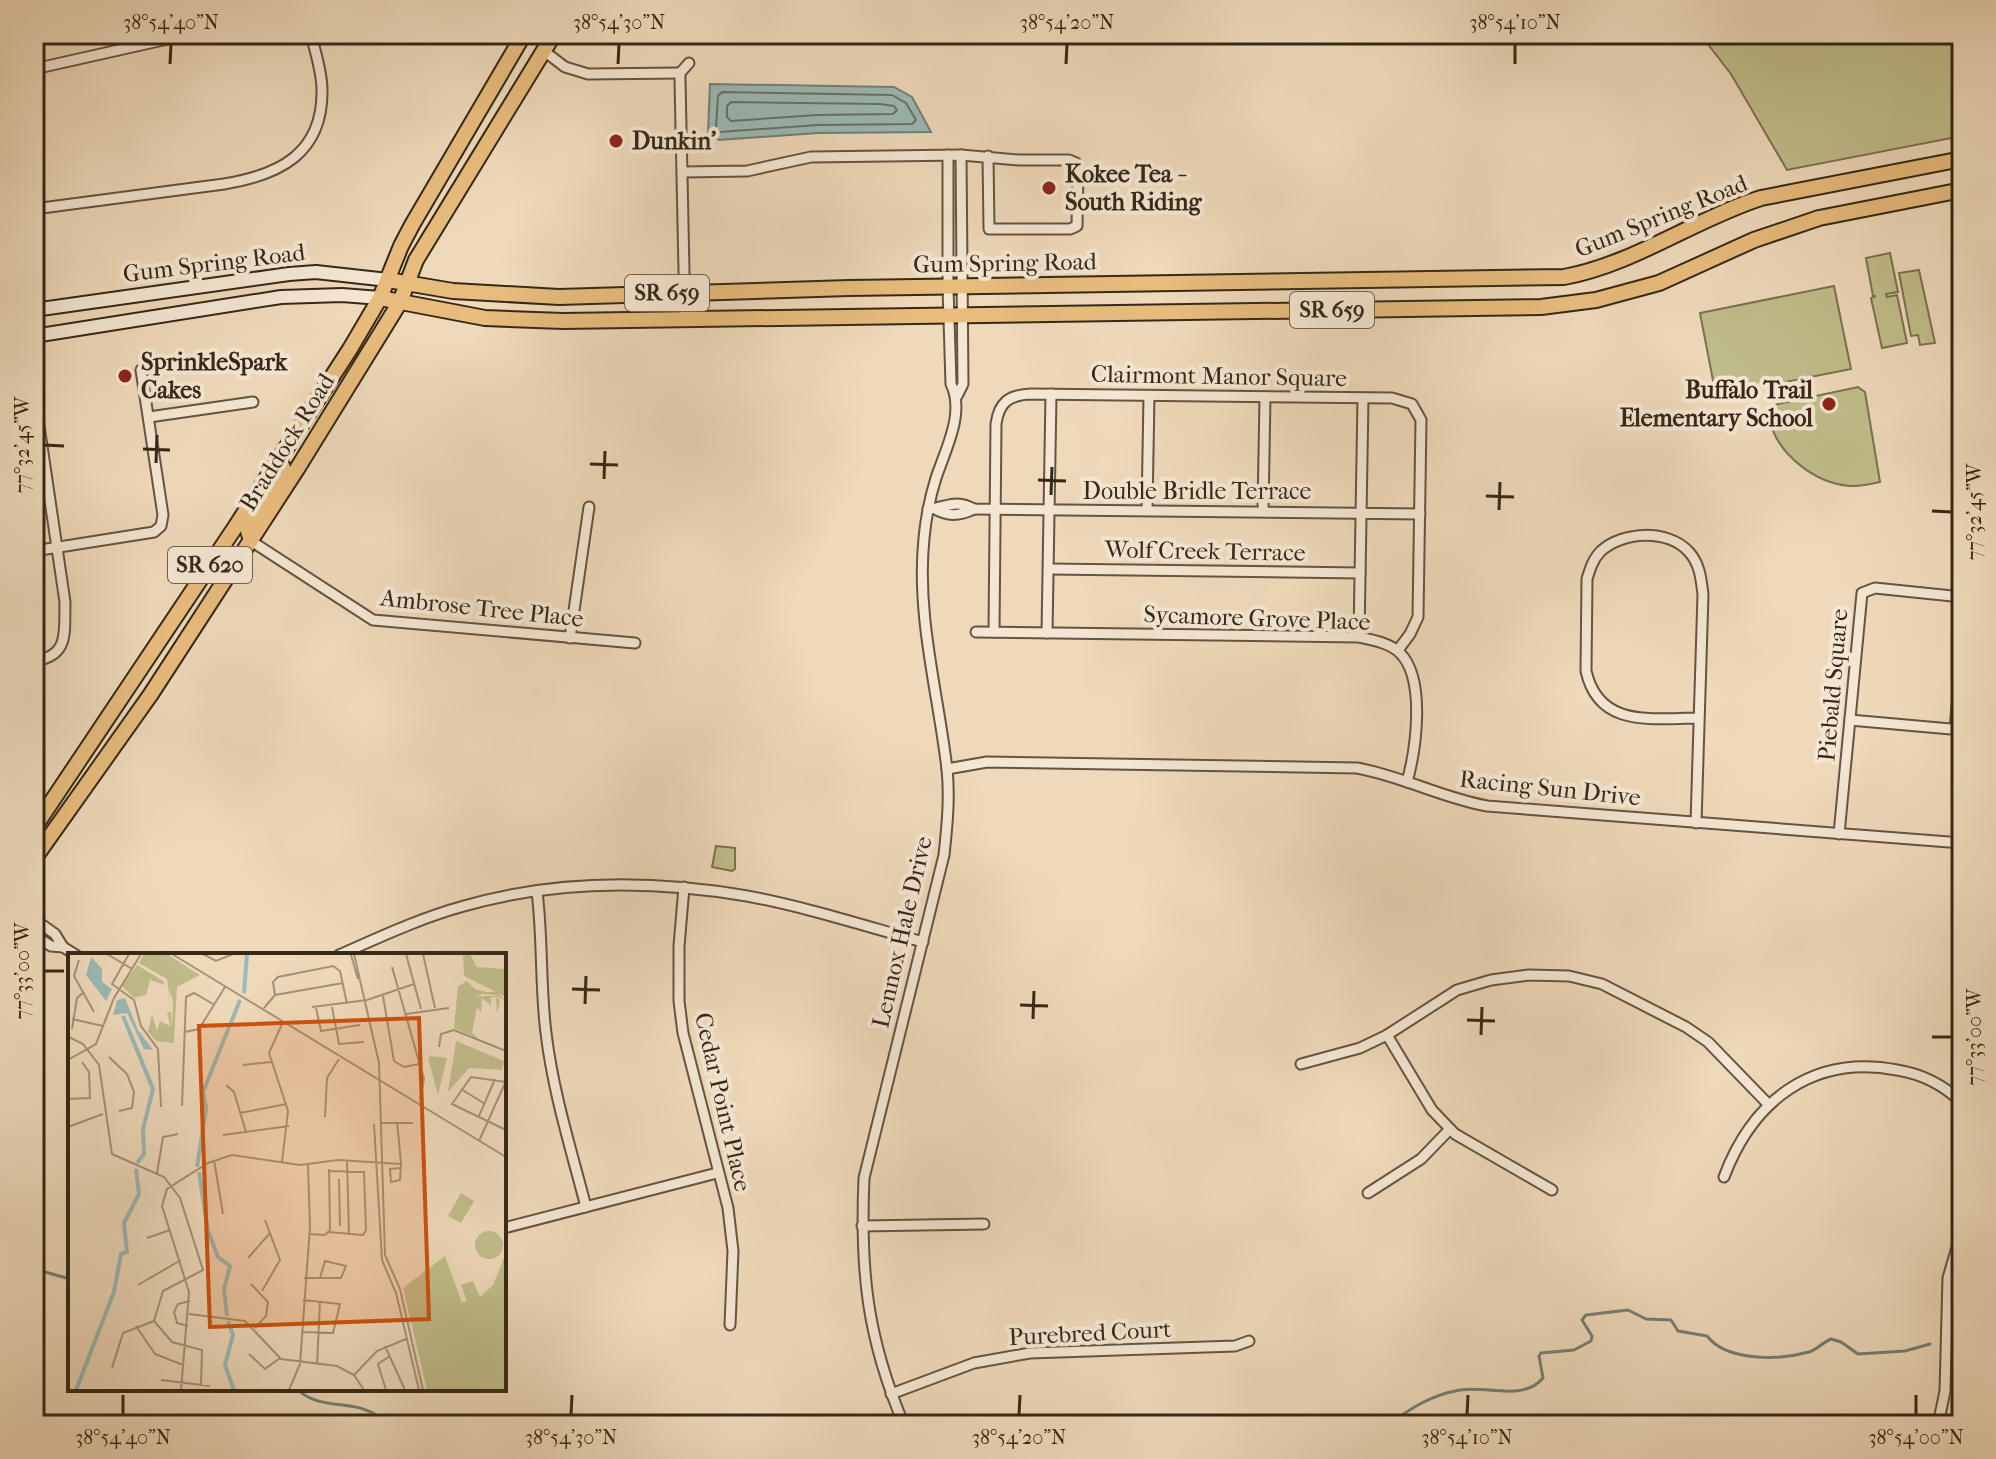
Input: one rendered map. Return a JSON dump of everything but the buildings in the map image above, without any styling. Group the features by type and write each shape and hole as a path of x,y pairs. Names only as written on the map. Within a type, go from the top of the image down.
{"main road":[{"name":"Braddock Road","path":"34,828 184,605 380,298 412,225 524,34"},
{"path":"544,51 545,34"},
{"name":"Braddock Road","path":"34,859 151,694 251,541 400,302 416,260 554,34"},
{"name":"Gum Spring Road","path":"34,310 289,274 332,273 453,291 533,296 1564,277 1616,263 1737,206 1761,198 1962,159"},
{"name":"Gum Spring Road","path":"34,336 281,297 342,295 380,298 485,318 563,321 1509,308 1623,294 1659,283 1754,240 1819,218 1962,190"},
{"path":"251,541 248,531 280,475 282,454"},
{"path":"151,694 148,681 150,671 184,620 184,605"}],"street":[{"path":"34,69 190,34"},
{"path":"34,209 254,179 292,161 315,129 321,109 322,89 311,34"},
{"path":"544,51 565,67 588,74 680,73"},
{"path":"685,319 680,73 689,63"},
{"path":"948,155 954,287"},
{"path":"683,172 747,171 811,157 961,155 988,156 1019,160 1069,160 1076,163 1078,170 1077,226 1070,229 989,229 988,156"},
{"path":"954,287 961,155"},
{"name":"Lennox Hale Drive","path":"904,1425 880,1362 866,1299 862,1226 864,1178 944,855 948,821 947,769 923,612 921,567 932,509 954,425 957,396 951,384 956,316 954,287"},
{"path":"34,551 154,532 161,526 163,515 141,370"},
{"path":"34,392 65,602 60,649 51,659 34,661"},
{"path":"1047,633 1051,394"},
{"name":"Clairmont Manor Square","path":"994,632 996,424 1003,403 1015,395 1399,399 1412,404 1421,420 1418,617 1398,650"},
{"path":"1147,510 1149,396"},
{"path":"1263,511 1265,397"},
{"path":"1359,637 1363,398"},
{"path":"149,417 253,402"},
{"path":"570,638 589,507"},
{"name":"Double Bridle Terrace","path":"932,509 945,515 965,514 974,509 1420,514"},
{"path":"1696,823 1703,594 1697,564 1689,551 1675,541 1639,536 1624,538 1601,552 1591,565 1587,579 1588,682 1607,709 1624,716 1699,718"},
{"name":"Ambrose Tree Place","path":"251,541 373,620 635,643"},
{"name":"Wolf Creek Terrace","path":"1049,569 1360,573"},
{"name":"Piebald Square","path":"1839,834 1862,593 1875,588 1962,597"},
{"name":"Sycamore Grove Place","path":"976,632 1359,637 1379,641 1398,650 1414,675 1413,759 1407,782"},
{"path":"1850,720 1959,729 1962,649"},
{"name":"Racing Sun Drive","path":"947,769 987,762 1357,768 1387,774 1458,801 1487,806 1962,843"},
{"path":"344,953 424,919 467,905 585,886 684,887 773,902 923,942"},
{"name":"Cedar Point Place","path":"684,887 679,1001 683,1033 728,1208 733,1251 730,1325"},
{"path":"537,892 548,1047 586,1207"},
{"path":"34,919 55,934 63,947 73,953"},
{"path":"34,935 51,946 63,947"},
{"path":"1301,1064 1341,1054 1387,1035 1457,990 1503,978 1569,976 1602,984 1686,1027 1708,1042 1769,1105"},
{"path":"1387,1035 1426,1100 1450,1129 1485,1153 1552,1190"},
{"path":"1724,1177 1733,1154 1769,1105 1814,1075 1844,1065 1878,1066 1916,1073 1937,1083 1962,1103"},
{"path":"1368,1193 1421,1159 1450,1129"},
{"path":"506,1227 717,1173"},
{"path":"862,1226 984,1224"},
{"path":"1938,1425 1945,1391 1948,1278 1962,1230"},
{"name":"Purebred Court","path":"891,1394 974,1363 1030,1353 1235,1346 1249,1341"}],"shaded area":[{"path":"1700,34 1962,34 1962,136 1787,170 1731,74"},
{"path":"1890,253 1898,292 1886,294 1887,297 1897,295 1907,343 1882,348 1871,298 1876,296 1873,296 1866,258"},
{"path":"1919,270 1935,343 1920,345 1918,335 1911,336 1899,273"},
{"path":"1834,286 1851,369 1716,396 1700,313"},
{"path":"1858,387 1865,392 1880,482 1841,485 1815,475 1793,459 1776,437 1770,423 1769,406"},
{"path":"716,846 735,848 735,869 712,867"}],"water":[{"path":"710,84 894,87 912,97 931,132 818,133 719,140 708,133"}],"waterway":[{"path":"34,1264 45,1272 68,1278"},
{"path":"1388,1425 1422,1403 1450,1392 1470,1389 1515,1391 1535,1385 1543,1378 1541,1353 1574,1350 1591,1341 1592,1336 1582,1320 1586,1315 1628,1310 1646,1319 1671,1320 1678,1331 1707,1336 1727,1351 1755,1357 1784,1357 1809,1352 1831,1339 1858,1354 1905,1351 1930,1344"},
{"path":"300,1391 319,1401 366,1410 388,1425"}],"place":[{"name":"Dunkin'","path":"616,141"},
{"name":"Kokee Tea - South Riding","path":"1049,188"},
{"name":"SprinkleSpark Cakes","path":"125,376"},
{"name":"Buffalo Trail Elementary School","path":"1829,404"}]}
